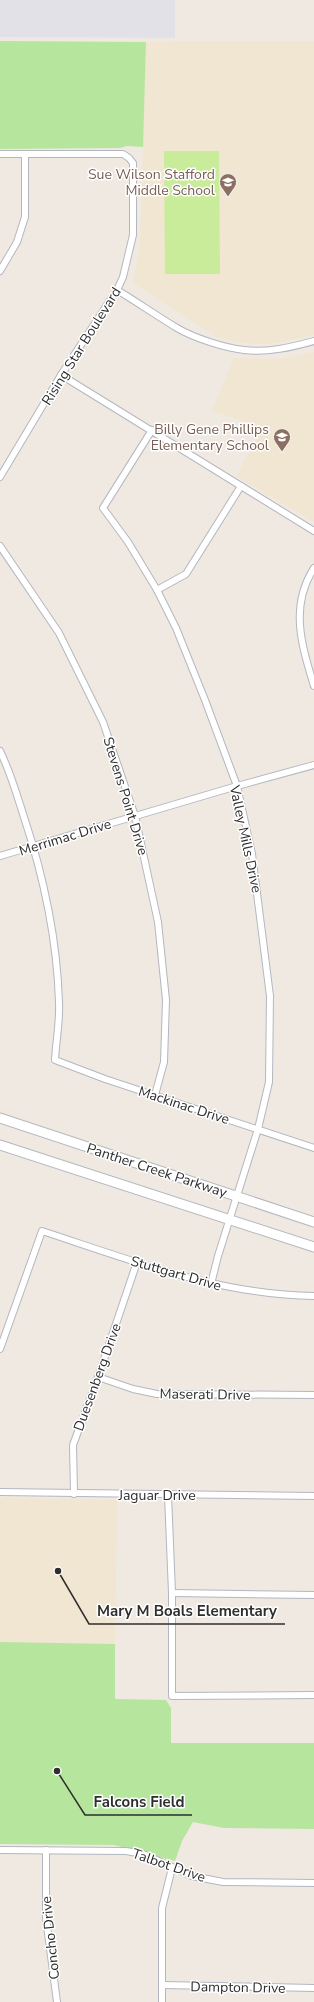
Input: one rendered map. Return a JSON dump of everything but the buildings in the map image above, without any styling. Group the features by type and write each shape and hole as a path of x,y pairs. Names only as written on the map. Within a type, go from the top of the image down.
{"main road":[{"name":"Panther Creek Parkway","path":"0,1118 314,1222"},
{"name":"Panther Creek Parkway","path":"0,1145 229,1221 314,1247"}],"street":[{"name":"Rising Star Boulevard","path":"0,477 61,375 117,290 127,263 133,236 133,163 129,158 123,154 117,153 25,154"},
{"path":"0,154 25,154 25,217 17,242 0,271"},
{"path":"117,290 178,329 202,339 244,350 270,350 296,346 314,341"},
{"path":"61,375 314,531"},
{"name":"Valley Mills Drive","path":"152,430 103,508 128,542 157,590 176,628 237,786 252,854 270,996 269,1082 258,1129 236,1197 211,1284"},
{"path":"157,590 186,574 241,486"},
{"name":"Stevens Point Drive","path":"0,546 59,633 103,722 135,816 158,922 166,1000 164,1062 155,1095"},
{"path":"314,568 310,575 298,612 303,648 314,686"},
{"path":"0,751 9,769 34,846"},
{"name":"Merrimac Drive","path":"0,856 237,786 314,765"},
{"name":"Mackinac Drive","path":"34,846 55,947 59,1003 55,1060 314,1148"},
{"name":"Stuttgart Drive","path":"0,1349 42,1231 211,1284 251,1291 314,1296"},
{"name":"Duesenberg Drive","path":"74,1494 73,1445 137,1262"},
{"name":"Maserati Drive","path":"98,1377 133,1389 157,1394 314,1395"},
{"name":"Jaguar Drive","path":"0,1492 314,1496"},
{"path":"168,1495 172,1593 172,1696 314,1695"},
{"path":"172,1593 314,1595"},
{"name":"Talbot Drive","path":"0,1850 126,1851 143,1854 192,1876 223,1882 314,1883"},
{"name":"Concho Drive","path":"46,1850 46,1918 57,2002"},
{"path":"162,2002 162,1908 172,1868"},
{"name":"Dampton Drive","path":"162,1986 314,1988"}],"shaded area":[{"path":"0,0 175,0 175,38 0,37"},
{"name":"Sue Wilson Stafford Middle School","path":"314,41 314,335 270,344 240,343 217,337 133,283 140,246 146,42"},
{"name":"Billy Gene Phillips Elementary School","path":"314,352 314,522 236,476 263,428 212,411 234,358 282,359"},
{"path":"0,1498 117,1500 115,1644 0,1642"}],"green space":[{"path":"0,41 146,42 143,147 127,146 120,148 0,149"},
{"path":"164,151 219,151 220,274 165,274"},
{"path":"0,1642 115,1644 115,1699 166,1700 171,1708 171,1743 314,1743 314,1829 224,1828 193,1822 182,1841 175,1861 114,1845 0,1844"}],"place":[{"name":"Sue Wilson Stafford Middle School","path":"228,197"},
{"name":"Billy Gene Phillips Elementary School","path":"282,452"},
{"name":"Mary M Boals Elementary","path":"58,1571"},
{"name":"Falcons Field","path":"57,1771"}]}
